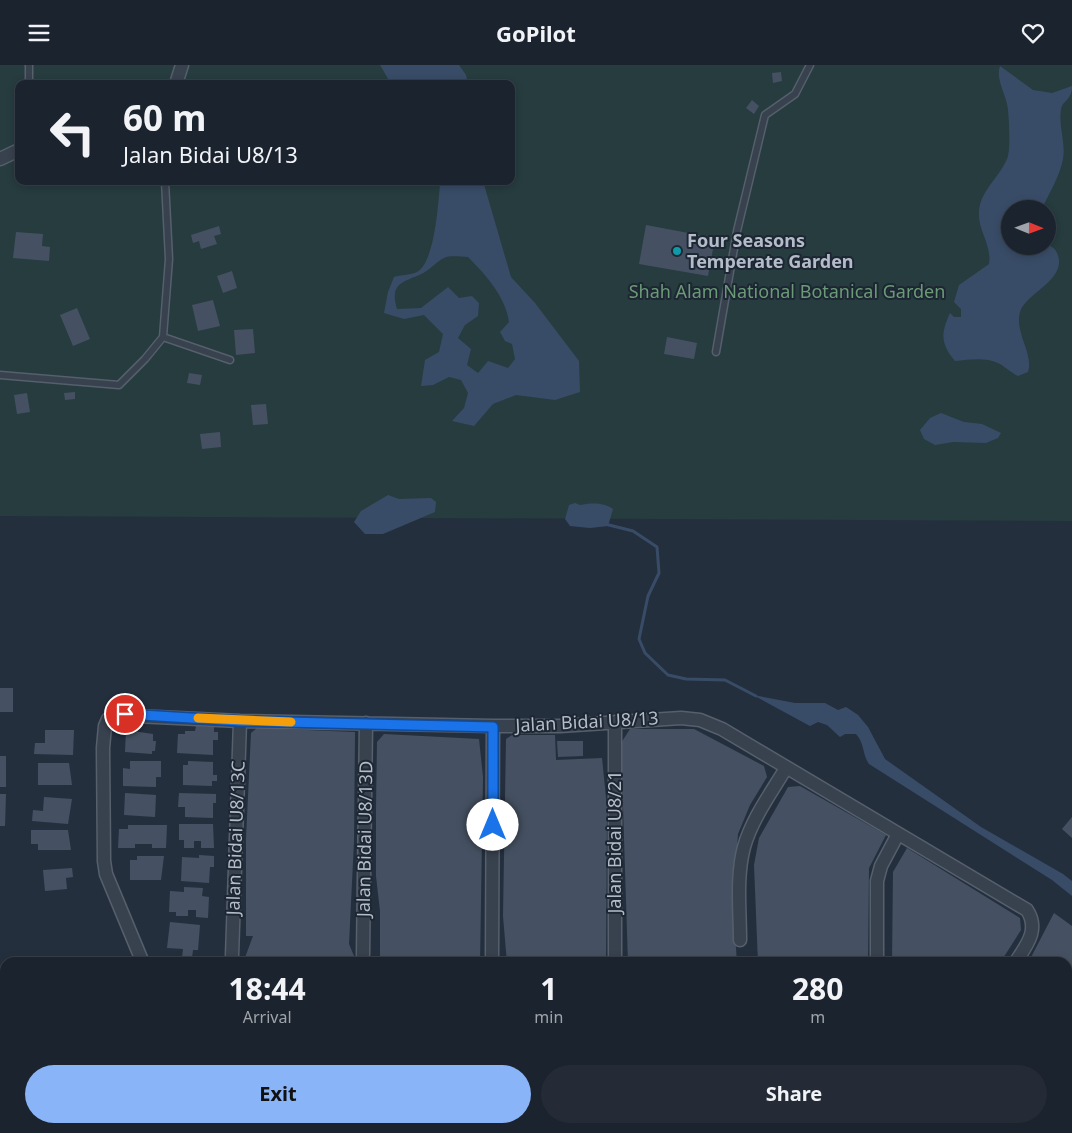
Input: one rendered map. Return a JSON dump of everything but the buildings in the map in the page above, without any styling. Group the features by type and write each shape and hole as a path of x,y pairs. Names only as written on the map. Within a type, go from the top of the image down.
{"street":[{"path":"177,80 182,65"},
{"path":"0,159 15,152"},
{"name":"Jalan Bidai U8/13","path":"141,957 106,873 104,861 103,747 105,726 108,719 115,715 125,714 240,721 493,727 560,726 681,718 700,720 722,729 786,769 1027,910 1031,916 1033,932 1018,957"},
{"name":"Jalan Bidai U8/13C","path":"232,956 240,721"},
{"name":"Jalan Bidai U8/21","path":"615,722 615,957"},
{"name":"Jalan Bidai U8/13D","path":"363,955 366,723"},
{"path":"492,957 493,727"},
{"path":"740,940 740,872 744,846 757,817 786,769"},
{"path":"876,957 877,881 881,866 898,834"}],"lane":[{"path":"29,65 29,80"},
{"path":"716,352 737,231 765,115 794,93 810,65"},
{"path":"0,375 119,385 163,337 169,259 166,185"},
{"path":"163,337 230,360"}],"green space":[{"name":"Shah Alam National Botanical Garden","path":"0,65 1072,65 1072,521 0,516"}],"water":[{"path":"380,65 459,65 467,80 389,80"},
{"path":"1000,66 1033,90 1052,93 1072,86 1071,94 1061,109 1060,115 1064,146 1062,165 1046,200 1001,200 1001,255 1056,255 1056,251 1059,261 1058,270 1053,277 1030,298 1020,312 1020,327 1029,365 1028,372 1018,376 993,361 976,359 955,361 944,343 945,326 950,313 954,317 961,317 961,309 954,302 959,285 989,264 989,251 979,220 980,205 982,198 1004,166 1009,149 1008,110 999,71"},
{"path":"440,185 484,185 511,277 535,303 579,361 580,392 555,400 516,395 493,404 474,426 452,421 464,408 468,393 461,380 449,377 433,385 421,386 425,360 439,352 443,334 424,315 404,319 384,313 388,292 394,277 412,274 423,266 432,245","holes":["446,257 468,257 488,278 504,304 507,313 509,322 500,332 505,341 512,344 515,359 508,368 488,361 478,373 467,365 471,349 458,338 465,325 478,316 479,303 472,296 459,298 448,287 421,308 397,309 395,299 397,287 406,280 425,272"]},
{"path":"941,413 964,422 982,424 1001,433 998,438 986,443 953,442 935,445 924,439 920,430 930,418"},
{"path":"388,495 399,499 431,498 436,502 435,512 383,534 365,534 354,522 361,511"},
{"path":"575,503 580,505 601,504 613,509 608,526 590,528 570,526 565,519 569,505"},
{"path":"753,695 795,703 825,703 838,710 846,707 858,715 868,727 885,759 981,827 1063,874 1072,881 1072,896 1052,880 869,764 861,741 856,734 845,734 840,737 827,725 818,722 810,726"}],"waterway":[{"path":"605,524 633,531 657,547 659,573 648,596 639,639 645,653 668,675 686,679 725,680 756,696"}],"slow traffic":[{"path":"198,718 291,722"}],"place":[{"name":"Four Seasons Temperate Garden","path":"677,251"}],"route":[{"path":"125,714 240,721 493,727 493,825"}]}
